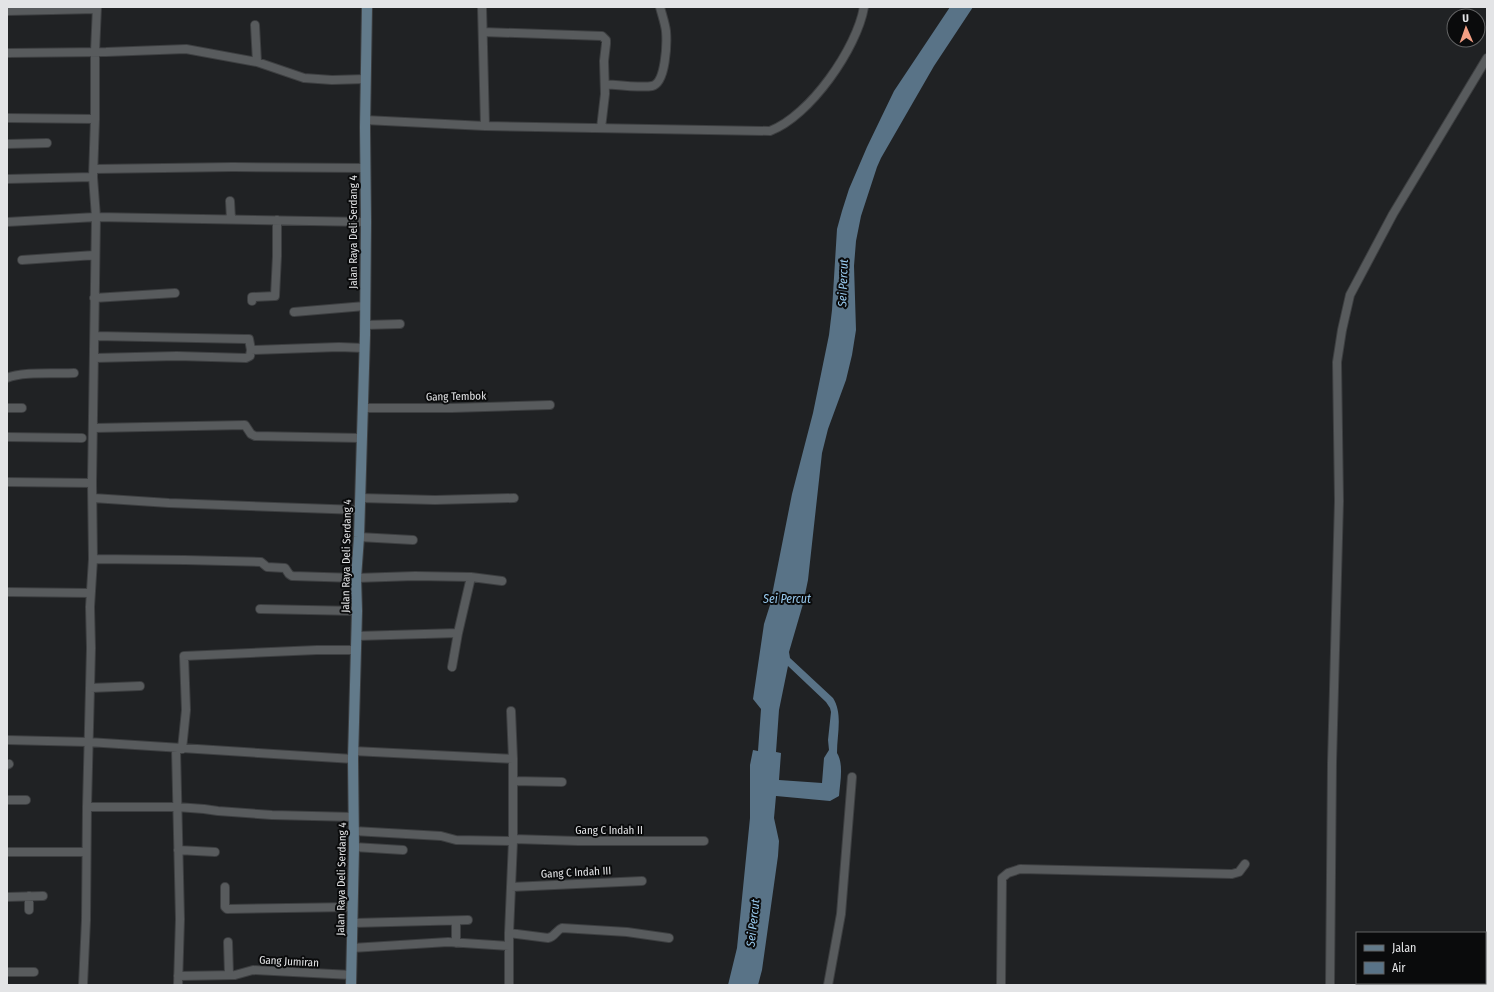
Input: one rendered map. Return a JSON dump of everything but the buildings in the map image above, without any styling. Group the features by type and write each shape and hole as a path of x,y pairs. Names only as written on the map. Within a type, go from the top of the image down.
{"street":[{"name":"Jalan Raya Deli Serdang 4","path":"352,980 354,847 353,755 357,636 356,578 359,537 365,325 365,123 367,7"},
{"path":"482,7 485,126"},
{"path":"605,84 651,86 659,81 664,64 666,43 666,30 660,7"},
{"path":"365,123 766,132 774,130 792,118 812,101 838,68 853,40 864,7"},
{"path":"7,11 97,8 94,173 96,217 92,483 93,559 90,593 86,920 83,985"},
{"path":"255,25 257,62"},
{"path":"483,32 602,36 606,40 606,44 604,61 605,94 601,128"},
{"path":"7,53 106,52 186,49 257,62 304,78 332,80 366,79"},
{"path":"1330,985 1332,763 1340,501 1337,362 1342,330 1350,296 1393,214 1487,58"},
{"path":"7,118 96,119"},
{"path":"7,144 47,143"},
{"path":"7,179 233,166 366,168"},
{"path":"230,201 231,219"},
{"path":"7,222 96,217 366,222"},
{"path":"252,301 252,297 275,296 277,220"},
{"path":"22,260 95,254"},
{"path":"94,298 175,293"},
{"path":"294,312 365,306"},
{"path":"365,325 400,324"},
{"path":"94,336 249,339 251,350 250,356 246,358 177,356 94,358"},
{"path":"251,350 339,347 364,348"},
{"path":"7,378 23,374 74,373"},
{"name":"Gang Tembok","path":"363,408 452,408 550,405"},
{"path":"7,408 22,408"},
{"path":"94,428 245,425 251,434 255,436 361,438"},
{"path":"7,437 82,438"},
{"path":"7,482 92,483"},
{"path":"93,498 169,503 359,510"},
{"path":"360,498 435,500 514,498"},
{"path":"359,537 413,540"},
{"path":"93,559 260,562 267,567 284,568 290,576 356,578 415,576 471,577 502,581"},
{"path":"452,666 471,577"},
{"path":"7,592 90,593"},
{"path":"260,609 357,611"},
{"path":"357,636 458,633"},
{"path":"178,985 180,920 177,807 179,749 186,710 184,656 317,650 356,650"},
{"path":"90,688 140,686"},
{"path":"509,985 509,934 513,840 513,759 511,711"},
{"path":"7,740 88,742 179,749 513,759"},
{"path":"828,985 842,914 852,777"},
{"path":"513,781 562,782"},
{"path":"7,800 26,800"},
{"path":"87,807 204,808 218,811 264,815 354,818"},
{"name":"Gang C Indah II","path":"354,831 441,836 456,840 704,841"},
{"path":"354,847 403,850"},
{"path":"178,850 215,852"},
{"path":"7,852 86,852"},
{"path":"1001,985 1002,878 1008,872 1020,869 1232,874 1239,872 1245,864"},
{"name":"Gang C Indah III","path":"511,887 642,881"},
{"path":"225,887 225,907 227,909 353,907"},
{"path":"28,896 29,910"},
{"path":"7,897 43,896"},
{"path":"456,920 456,943"},
{"path":"353,923 468,920"},
{"path":"509,934 548,938 552,937 559,929 562,928 627,932 669,938"},
{"path":"228,942 228,975"},
{"path":"352,948 456,943 510,946"},
{"name":"Gang Jumiran","path":"178,976 235,975 253,970 352,980"},
{"path":"7,972 34,972"}],"water":[{"name":"Sei Percut","path":"950,7 973,7 934,66 881,158 861,216 856,241 854,266 856,330 852,355 846,380 828,429 822,453 808,580 803,604 789,652 790,658 833,698 836,704 839,717 837,753 841,768 839,796 830,801 776,796 774,818 779,841 778,856 762,970 758,985 728,985 737,948 750,818 750,765 753,750 758,751 761,709 753,699 764,624 770,605 792,494 813,413 829,335 837,229 849,189 894,91","holes":["788,666 826,702 831,712 828,740 829,750 824,758 822,783 779,780 781,753 776,752 779,710"]}]}
